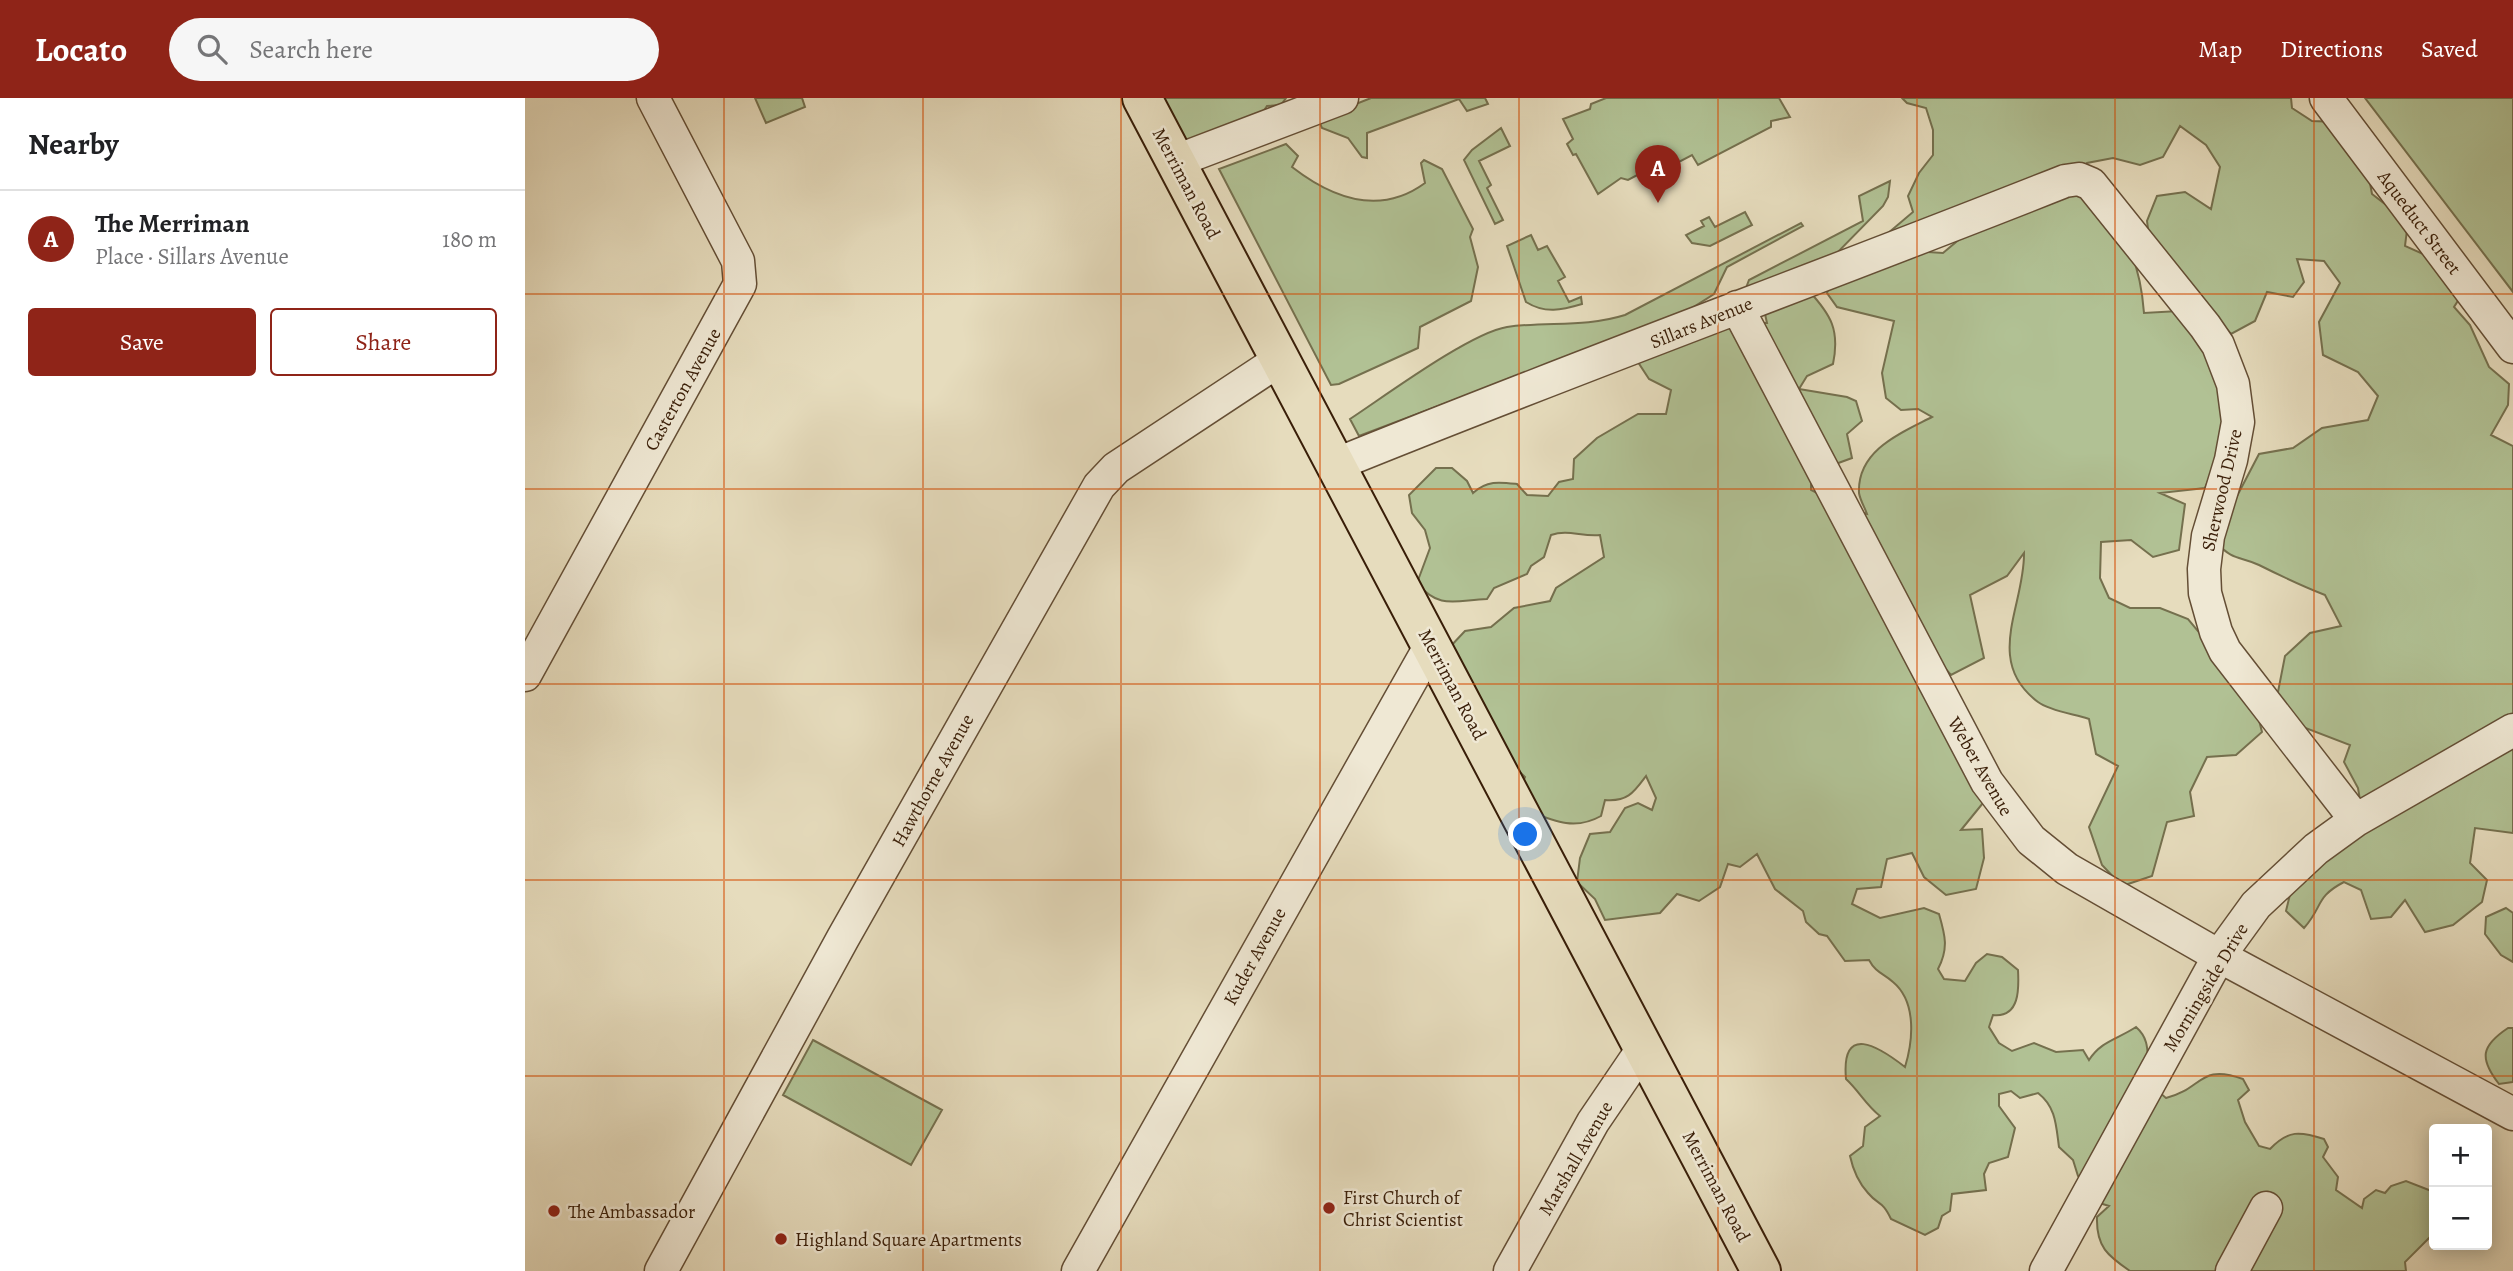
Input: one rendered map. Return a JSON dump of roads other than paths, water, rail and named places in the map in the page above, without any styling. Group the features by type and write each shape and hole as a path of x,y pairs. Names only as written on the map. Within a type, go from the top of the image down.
{"main road":[{"name":"Merriman Road","path":"1142,98 1432,643 1761,1271"}],"street":[{"name":"Casterton Avenue","path":"525,676 740,284 737,261 653,98"},
{"path":"1175,161 1342,98"},
{"name":"Aqueduct Street","path":"2326,98 2513,347"},
{"name":"Sherwood Drive","path":"2066,181 2079,179 2091,184 2218,345 2233,384 2238,422 2231,460 2208,536 2204,569 2209,612 2225,651 2356,820"},
{"name":"Sillars Avenue","path":"1337,464 2066,181"},
{"name":"Weber Avenue","path":"1737,307 1999,801 2031,840 2067,869 2219,956 2513,1114"},
{"name":"Hawthorne Avenue","path":"661,1271 843,939 1099,486 1116,468 1281,359"},
{"name":"Kuder Avenue","path":"1078,1271 1387,718 1432,643"},
{"name":"Morningside Drive","path":"2046,1271 2219,956 2256,905 2316,849 2356,820 2513,730"},
{"name":"Marshall Avenue","path":"1510,1271 1593,1122 1644,1047"},
{"path":"2232,1271 2266,1208"}],"place":[{"name":"The Merriman","path":"1658,203"},
{"name":"First Church of Christ Scientist","path":"1329,1208"},
{"name":"The Ambassador","path":"554,1211"},
{"name":"Highland Square Apartments","path":"781,1239"}]}
